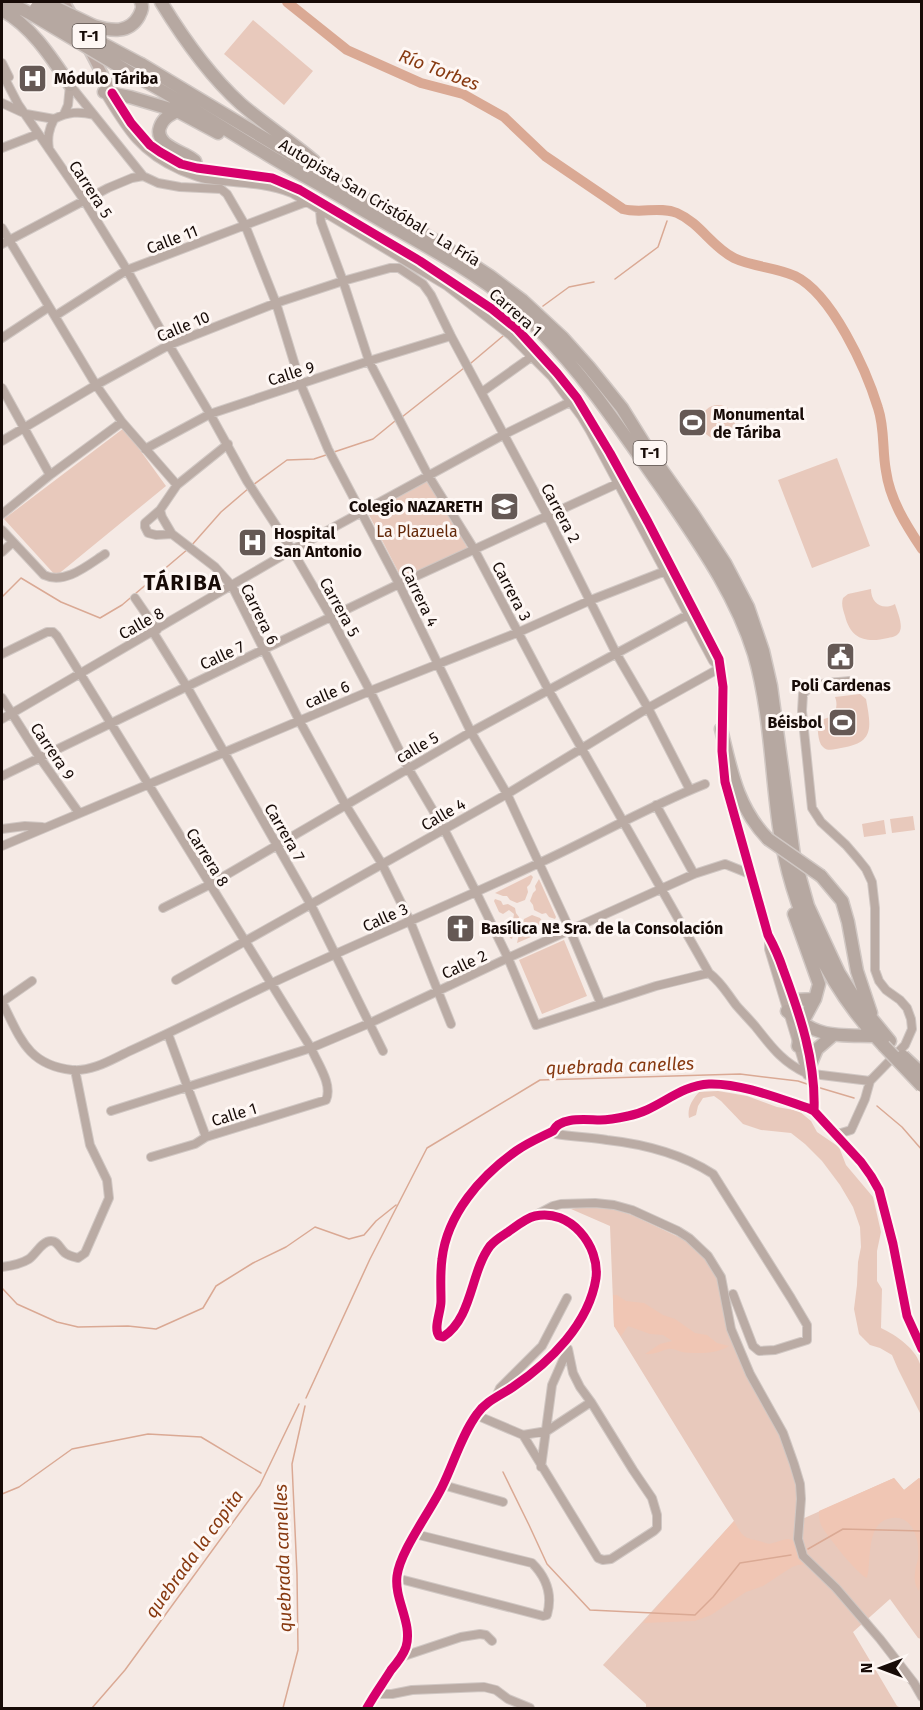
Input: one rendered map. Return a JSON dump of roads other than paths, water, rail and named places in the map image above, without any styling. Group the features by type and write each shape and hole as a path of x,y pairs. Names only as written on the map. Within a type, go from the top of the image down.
{"highway":[{"name":"Autopista San Cristóbal - La Fría","path":"8,2 38,8 134,75 176,97 270,156 449,260 514,304 557,348 597,395 715,567 736,608 754,655 762,688 780,830 800,910 830,975 851,1008 874,1036 887,1043 921,1074"},
{"name":"Autopista San Cristóbal - La Fría","path":"25,2 141,64 490,276 522,300 563,338 589,367 622,408 693,514 725,563 748,607 764,651 776,715 794,855 808,906 839,973 854,997 921,1086"},
{"path":"38,8 110,31 125,29 135,23 143,5 141,2"},
{"path":"161,2 192,48 227,91 345,187"},
{"path":"2,10 27,28 70,85"},
{"path":"108,92 130,96 177,111 224,136 270,156"},
{"path":"177,111 165,118 160,126 160,136 166,143 195,161 196,168"},
{"path":"721,729 733,776 745,810 756,827 768,839 821,876 842,901 857,971 874,1023"},
{"path":"777,810 776,820 782,869 799,928 819,984 815,999 802,1023 798,1046"},
{"path":"795,1000 815,999"},
{"path":"788,1011 802,1023 818,1032 832,1036 847,1034 874,1036"},
{"path":"810,1073 818,1049 832,1036"}],"main road":[{"path":"57,2 108,92"},
{"name":"Carrera 1","path":"64,2 108,92"}],"street":[{"path":"2,63 23,102 26,114"},
{"path":"2,74 26,114"},
{"path":"64,114 68,105 70,85"},
{"path":"5,241 108,188 143,176 70,85"},
{"name":"Carrera 1","path":"108,92 150,145 169,158 196,168 272,178 300,190 412,256 483,302 517,329 552,377 573,400 621,482 691,612 713,661 720,668 723,687 721,729 724,782 768,935"},
{"name":"Carrera 1","path":"108,92 128,131 144,148 165,163 203,178 277,187 292,193 447,286 535,354"},
{"path":"2,103 26,114 54,119 74,112 94,115"},
{"name":"Carrera 5","path":"26,114 84,200 127,270 228,444 252,490 292,550 331,617 408,768 444,829 476,892 508,958 536,1025 602,1004"},
{"path":"49,150 49,129 54,119"},
{"path":"2,148 38,134"},
{"name":"Carrera 4","path":"143,176 158,183 180,187 221,189 227,194 245,225 276,303 301,385 328,449 399,584 471,732 507,794 602,1004"},
{"name":"Calle 11","path":"55,316 127,270 306,202"},
{"name":"Carrera 3","path":"320,211 321,222 344,281 369,361 428,476 474,549 581,748 709,972 722,983 738,1008 753,1023 775,1052 799,1070 810,1073"},
{"path":"2,228 5,241 49,306 96,385 122,422 177,485"},
{"name":"Calle 10","path":"2,441 169,345 276,303 390,268"},
{"name":"Carrera 2","path":"390,268 399,268 423,284 432,295 451,336 591,600 616,653 648,708 690,790"},
{"path":"2,338 49,306"},
{"name":"Calle 9","path":"145,449 210,414 451,336"},
{"path":"482,392 535,354"},
{"path":"2,388 50,475"},
{"name":"Calle 8","path":"4,717 292,550 503,435 573,400"},
{"path":"2,514 122,422"},
{"path":"172,534 148,533 145,523 160,510 177,485 228,444"},
{"name":"Calle 7","path":"2,776 399,584 621,482"},
{"name":"Carrera 6","path":"160,510 172,534 215,567 232,586 299,720 345,804 382,864 410,921 451,1024"},
{"path":"2,531 50,578 60,578 78,571 105,554"},
{"path":"2,552 13,542"},
{"name":"calle 6","path":"2,846 370,690 519,632 591,600 668,570"},
{"name":"Carrera 7","path":"135,598 311,905 383,1051"},
{"name":"calle 5","path":"163,908 209,885 471,732 691,612"},
{"name":"Carrera 8","path":"2,654 47,632 52,632 57,636 311,1048 328,1085 326,1100"},
{"name":"Calle 4","path":"176,980 507,794 648,708 720,668"},
{"path":"833,1133 851,1130 865,1099 870,1081 905,1045 912,1029 907,1008 900,999 886,990 875,970 875,908 872,882 866,869 846,845 821,822 812,808 802,694 807,689 824,684 849,681"},
{"name":"Carrera 9","path":"2,698 4,717 40,758 79,813"},
{"name":"Calle 3","path":"75,1070 91,1068 168,1034 271,984 540,863 656,805 705,784"},
{"path":"656,805 694,874"},
{"path":"2,829 25,826 44,828"},
{"name":"Calle 2","path":"111,1111 311,1048 694,874 725,864 750,874"},
{"path":"768,935 769,950 798,1046 810,1073"},
{"path":"768,935 776,950 802,1023 812,1092 811,1109"},
{"path":"602,1004 709,972"},
{"path":"2,1267 29,1259 51,1241 56,1242 70,1256 78,1258 85,1253 109,1198 107,1180 90,1145 75,1070 55,1066 37,1058 24,1044 2,1002 32,981"},
{"path":"168,1034 206,1137"},
{"path":"810,1073 870,1081"},
{"path":"921,1349 907,1316 893,1244 879,1190 861,1162 811,1109 758,1092 720,1084 690,1088 648,1111 630,1116 600,1120 573,1120 555,1126 553,1131 519,1149 495,1167 468,1196 450,1230 442,1256 441,1307 436,1332 443,1337 459,1321 484,1256 492,1244 514,1228 553,1206 595,1203 614,1205 632,1210 689,1238 708,1256 721,1277 731,1329 750,1374 783,1433 800,1484 798,1539 803,1556 836,1588 880,1639 914,1683 921,1697"},
{"name":"Calle 1","path":"151,1157 195,1144 206,1137 326,1100"},
{"path":"553,1131 556,1134 623,1142 673,1155 713,1174 807,1325 807,1340 775,1350 759,1351 753,1346 733,1294"},
{"path":"367,1708 406,1646 405,1620 397,1594 396,1578 403,1558 443,1485 463,1438 484,1404 528,1376 549,1358 581,1318 592,1295 596,1261 583,1235 565,1220 535,1216"},
{"path":"495,1398 500,1388 542,1346 567,1298"},
{"path":"541,1467 552,1385 568,1349 570,1334"},
{"path":"476,1415 523,1436 598,1558 610,1559 657,1528 657,1515 652,1498 580,1387 573,1373 568,1349"},
{"path":"523,1436 547,1431 591,1402"},
{"path":"443,1485 503,1502"},
{"path":"396,1578 543,1616 547,1615 548,1588 545,1579 532,1563 415,1534"},
{"path":"401,1657 468,1635 486,1635 492,1641"},
{"path":"374,1694 392,1694 412,1689 484,1687 496,1690 508,1699 530,1708"}],"waterway":[{"name":"Río Torbes","path":"287,2 347,50 421,83 463,94 504,117 545,156 623,209 664,210 677,213 693,223 719,248 734,258 787,273 809,285 834,315 865,373 880,416 891,492 922,549"},
{"path":"615,279 658,247 667,221"},
{"path":"543,306 569,287 594,282"},
{"path":"471,363 503,336"},
{"path":"402,417 464,368"},
{"path":"334,452 373,439 395,421"},
{"path":"253,485 287,460 314,459 326,455"},
{"path":"191,546 221,512 249,488"},
{"path":"2,597 21,578 61,602 100,618 122,605 188,549"},
{"name":"quebrada canelles","path":"306,1398 370,1259 427,1148 540,1080 740,1074 798,1081 810,1085"},
{"name":"quebrada canelles","path":"817,1087 854,1098"},
{"name":"quebrada canelles","path":"877,1106 902,1127 922,1150"},
{"path":"2,1288 17,1304 57,1322 78,1327 128,1326 156,1329 203,1308 216,1286 253,1263 286,1247 315,1227 349,1239 364,1235 376,1221 396,1205"},
{"name":"quebrada la copita","path":"92,1708 125,1670 260,1485 299,1404"},
{"name":"quebrada canelles","path":"283,1708 298,1650 292,1464 305,1406"},
{"path":"2,1494 19,1487 72,1449 148,1434 201,1437 261,1473"},
{"path":"503,1472 547,1564 590,1610 695,1615 713,1597 740,1563 791,1555"},
{"path":"808,1549 843,1529 922,1531"}],"place":[{"name":"Módulo Táriba","path":"33,78"},
{"name":"Monumental de Táriba","path":"692,423"},
{"name":"Colegio NAZARETH","path":"504,506"},
{"name":"Hospital San Antonio","path":"253,542"},
{"name":"Poli Cardenas","path":"841,657"},
{"name":"Béisbol","path":"843,722"},
{"name":"Basílica Nª Sra. de la Consolación","path":"460,928"}],"district":[{"name":"TÁRIBA","path":"183,582"}],"park label":[{"name":"La Plazuela","path":"417,531"}]}
